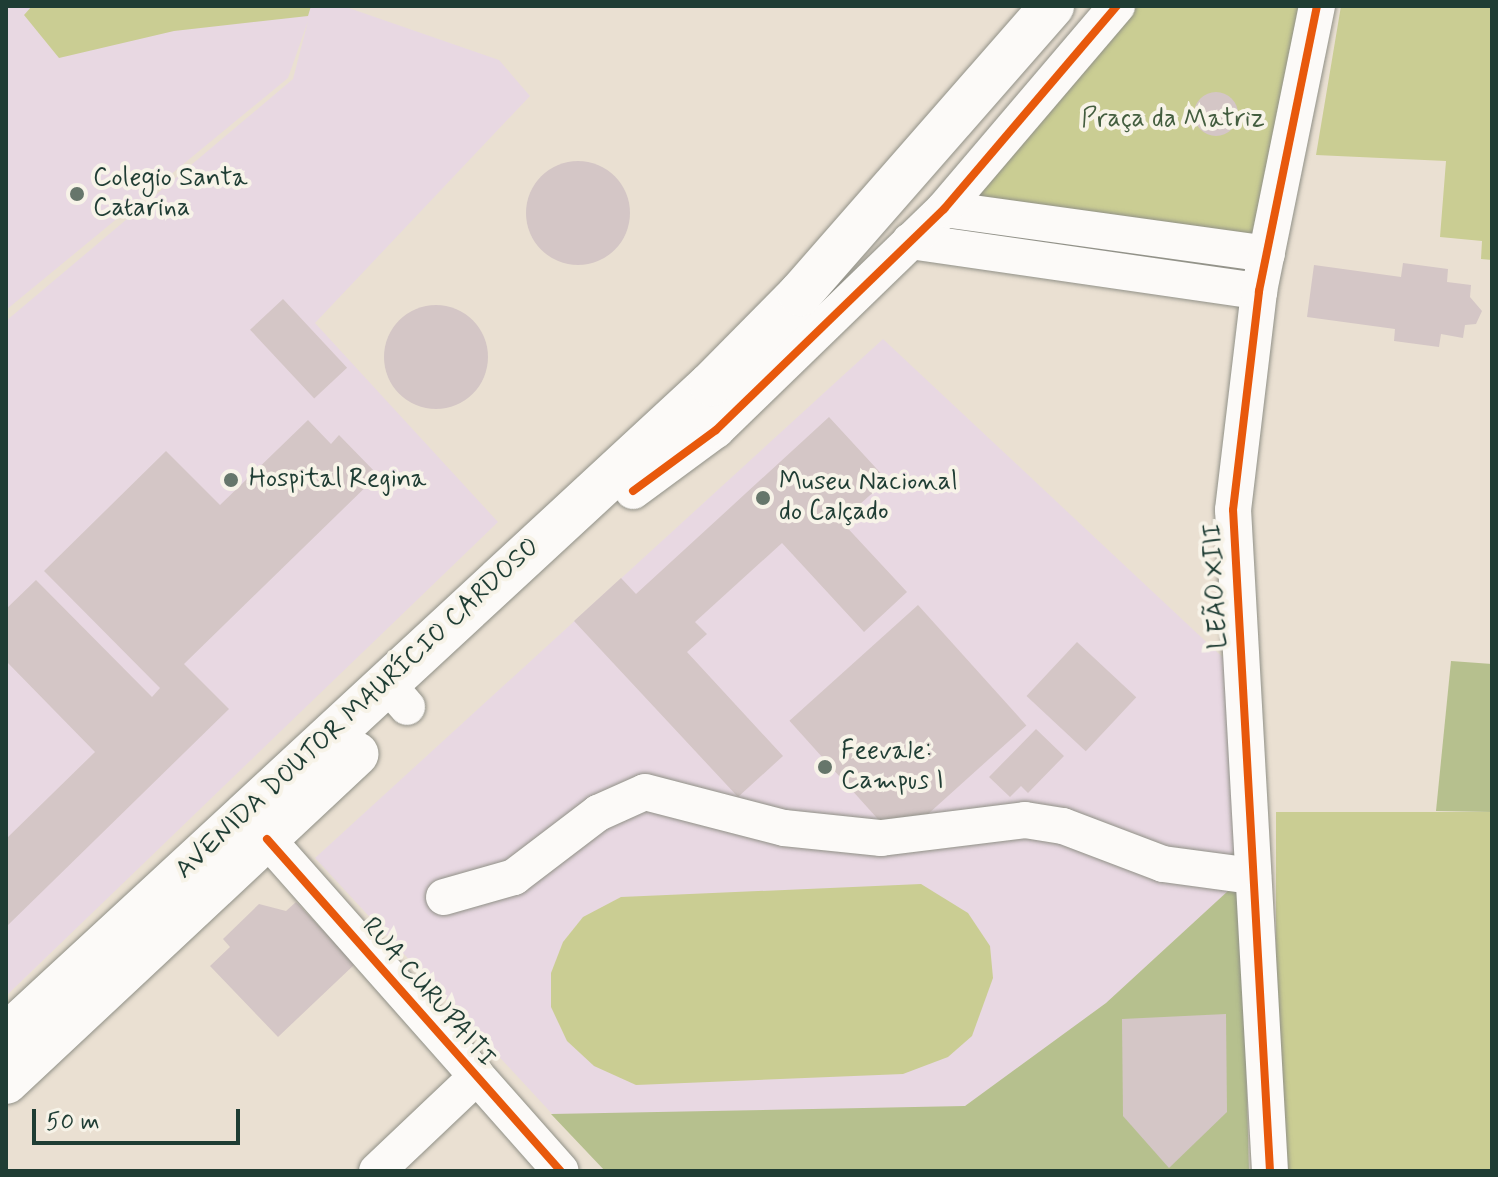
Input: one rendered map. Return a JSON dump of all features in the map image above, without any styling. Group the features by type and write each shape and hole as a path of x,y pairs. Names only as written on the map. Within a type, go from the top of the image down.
{"main road":[{"name":"AVENIDA DOUTOR MAURÍCIO CARDOSO","path":"6,1082 25,1034 239,850 294,791 501,599 810,284 1052,6"},
{"name":"AVENIDA DOUTOR MAURÍCIO CARDOSO","path":"501,599 633,491 711,384"}],"street":[{"path":"633,491 716,430 944,209 1117,6"},
{"name":"LEÃO XIII","path":"1270,1171 1233,510 1259,291 1317,6"},
{"path":"944,209 1267,254"},
{"path":"910,241 1259,291"},
{"path":"444,897 514,877 598,813 645,792 784,828 881,838 1025,820 1063,826 1163,864 1253,876"},
{"name":"RUA CURUPAITI","path":"239,850 476,1077 561,1171"},
{"path":"377,1171 476,1077"}],"shaded area":[{"name":"Hospital Regina","path":"6,6 343,6 499,60 530,96 315,323 498,522 6,996 6,321 293,79 308,21 288,78 6,310"},
{"name":"Feevale: Campus I","path":"883,339 1232,666 1249,1171 605,1171 315,858"}],"green space":[{"path":"32,6 311,6 308,16 174,31 59,58 24,15"},
{"name":"Praça da Matriz","path":"1122,6 1310,6 1262,244 958,204"},
{"path":"1341,6 1492,6 1492,260 1481,259 1482,241 1440,237 1446,161 1316,155"},
{"path":"1451,661 1492,664 1492,812 1436,811"},
{"path":"1276,812 1492,812 1492,1171 1276,1171"},
{"path":"1241,879 1249,1171 605,1171 551,1114 965,1106 1106,1003"},
{"path":"921,884 968,913 990,946 993,978 972,1036 948,1057 903,1074 636,1085 594,1066 567,1041 551,1007 551,973 563,942 583,917 621,897"}],"building":[{"path":"1216,92 1232,98 1238,114 1232,130 1216,136 1200,130 1194,114 1200,98"},
{"path":"578,161 598,165 615,176 626,193 630,213 626,233 615,250 598,261 578,265 558,261 541,250 530,233 526,213 530,193 541,176 558,165"},
{"path":"1403,263 1448,269 1447,282 1471,285 1470,297 1482,311 1476,324 1465,325 1463,338 1441,334 1439,347 1394,341 1395,329 1307,317 1314,265 1401,277"},
{"path":"283,299 347,368 314,398 250,330"},
{"path":"436,305 456,309 473,320 484,337 488,357 484,377 473,394 456,405 436,409 416,405 399,394 388,377 384,357 388,337 399,320 416,309"},
{"path":"829,417 887,480 841,521 907,592 864,632 782,543 695,622 707,634 687,652 783,756 738,797 574,621 621,578 636,594"},
{"path":"308,420 331,444 339,435 378,475 184,664 229,709 6,927 6,839 95,752 6,661 6,609 36,580 152,697 160,688 44,571 166,451 220,505"},
{"path":"918,605 1026,725 898,841 789,721"},
{"path":"1077,642 1136,697 1086,751 1027,696"},
{"path":"1036,729 1064,756 1028,793 1021,786 1010,797 989,777"},
{"path":"296,902 355,964 278,1037 210,966 230,947 223,939 259,904 286,911"},
{"path":"1226,1014 1227,1112 1169,1168 1123,1116 1122,1019"}],"cycle path":[{"path":"633,491 716,430 944,209 1117,6"},
{"path":"1270,1171 1233,510 1259,291 1317,6"},
{"path":"267,839 561,1171"}],"place":[{"name":"Colegio Santa Catarina","path":"77,194"},
{"name":"Hospital Regina","path":"231,480"},
{"name":"Museu Nacional do Calçado","path":"763,498"},
{"name":"Feevale: Campus I","path":"825,767"}]}
